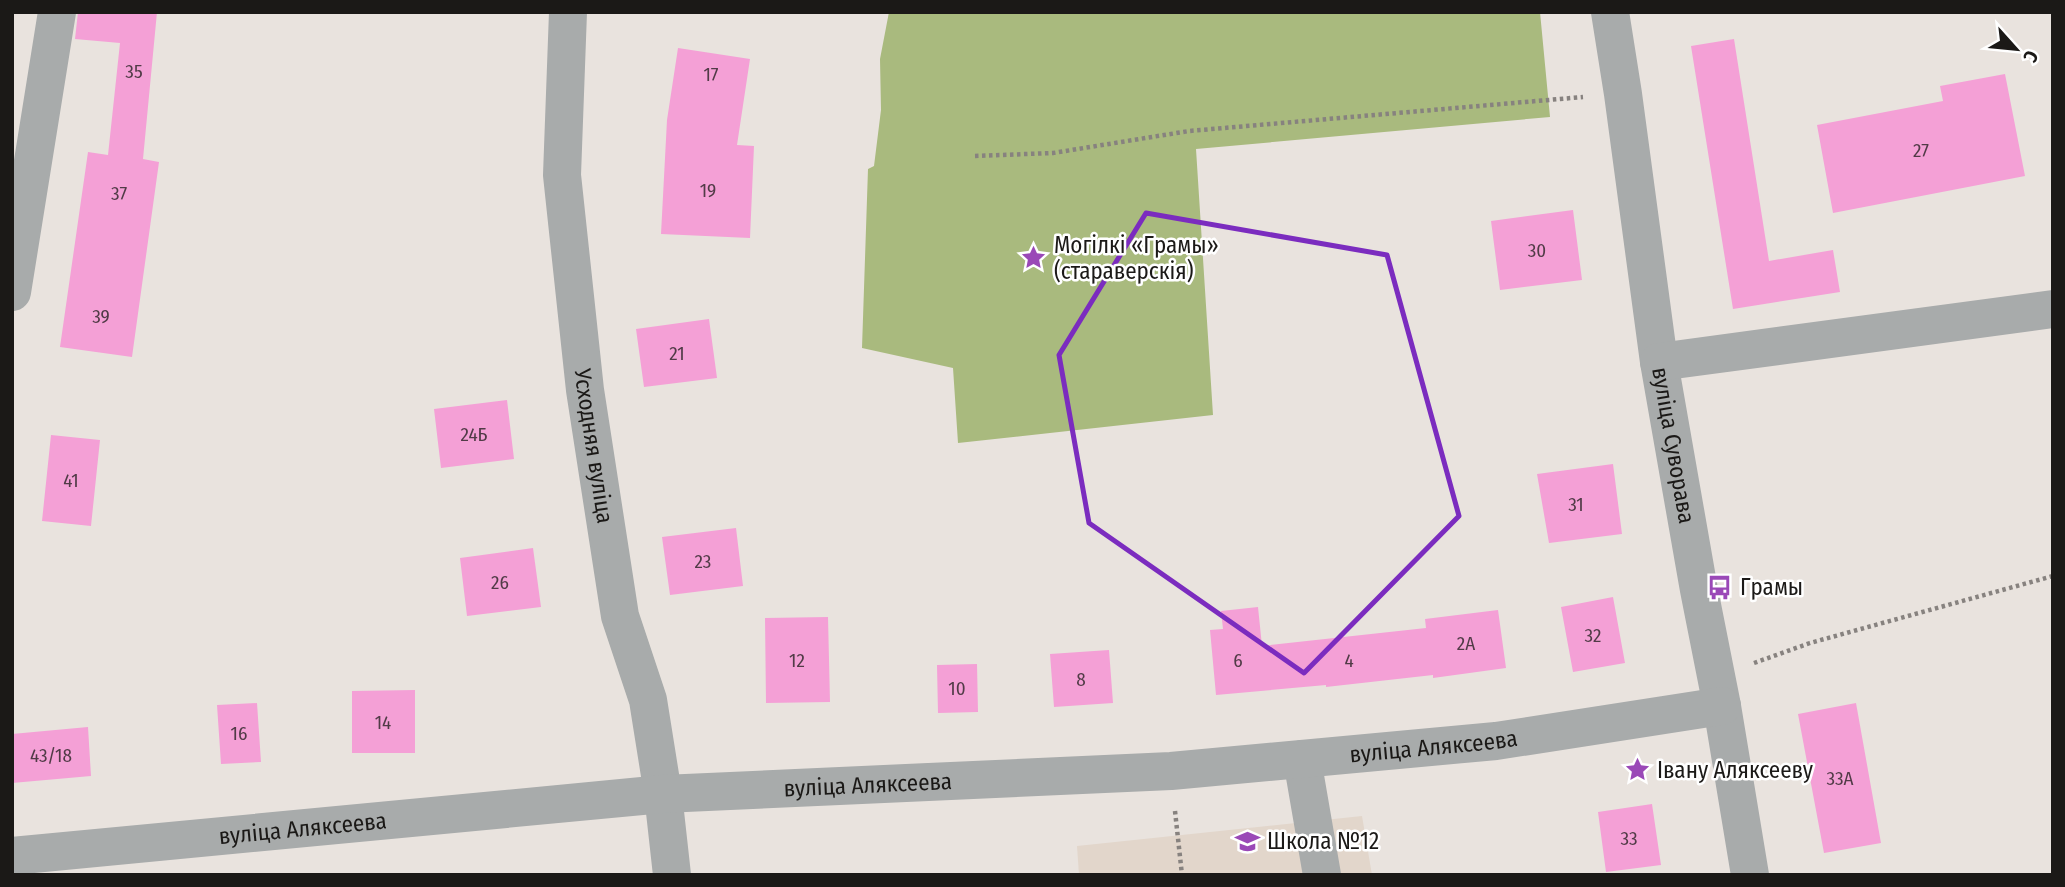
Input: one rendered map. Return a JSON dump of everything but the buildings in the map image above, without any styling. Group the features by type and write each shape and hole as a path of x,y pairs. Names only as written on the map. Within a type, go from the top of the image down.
{"street":[{"path":"12,292 57,12"},
{"name":"Усходняя вуліца","path":"568,12 562,175 585,390 620,616 648,700 663,794 671,875"},
{"name":"вуліца Суворава","path":"1610,12 1659,362 1750,875"},
{"path":"1659,362 2053,309"},
{"name":"вуліца Аляксеева","path":"12,856 140,860 663,794 1171,771 1496,741 1719,691"},
{"path":"1302,759 1322,875"}],"path":[{"path":"975,156 1053,153 1189,131 1623,94"},
{"path":"1719,691 1810,643 2053,576"},
{"path":"1171,771 1182,875"}],"highlighted area":[{"path":"1146,213 1387,255 1459,516 1304,673 1089,523 1059,355"}],"shaded area":[{"name":"Школа №12","path":"1362,816 1372,875 1079,875 1077,846"}],"green space":[{"name":"Могілкі «Грамы» (стараверскія)","path":"889,12 1540,12 1550,117 1196,149 1213,415 958,443 953,368 862,348 868,169 874,166 881,110 880,59"}],"place":[{"name":"Могілкі «Грамы» (стараверскія)","path":"1034,258"},
{"name":"Грамы","path":"1720,587"},
{"name":"Івану Аляксееву","path":"1637,770"},
{"name":"Школа №12","path":"1247,841"}]}
